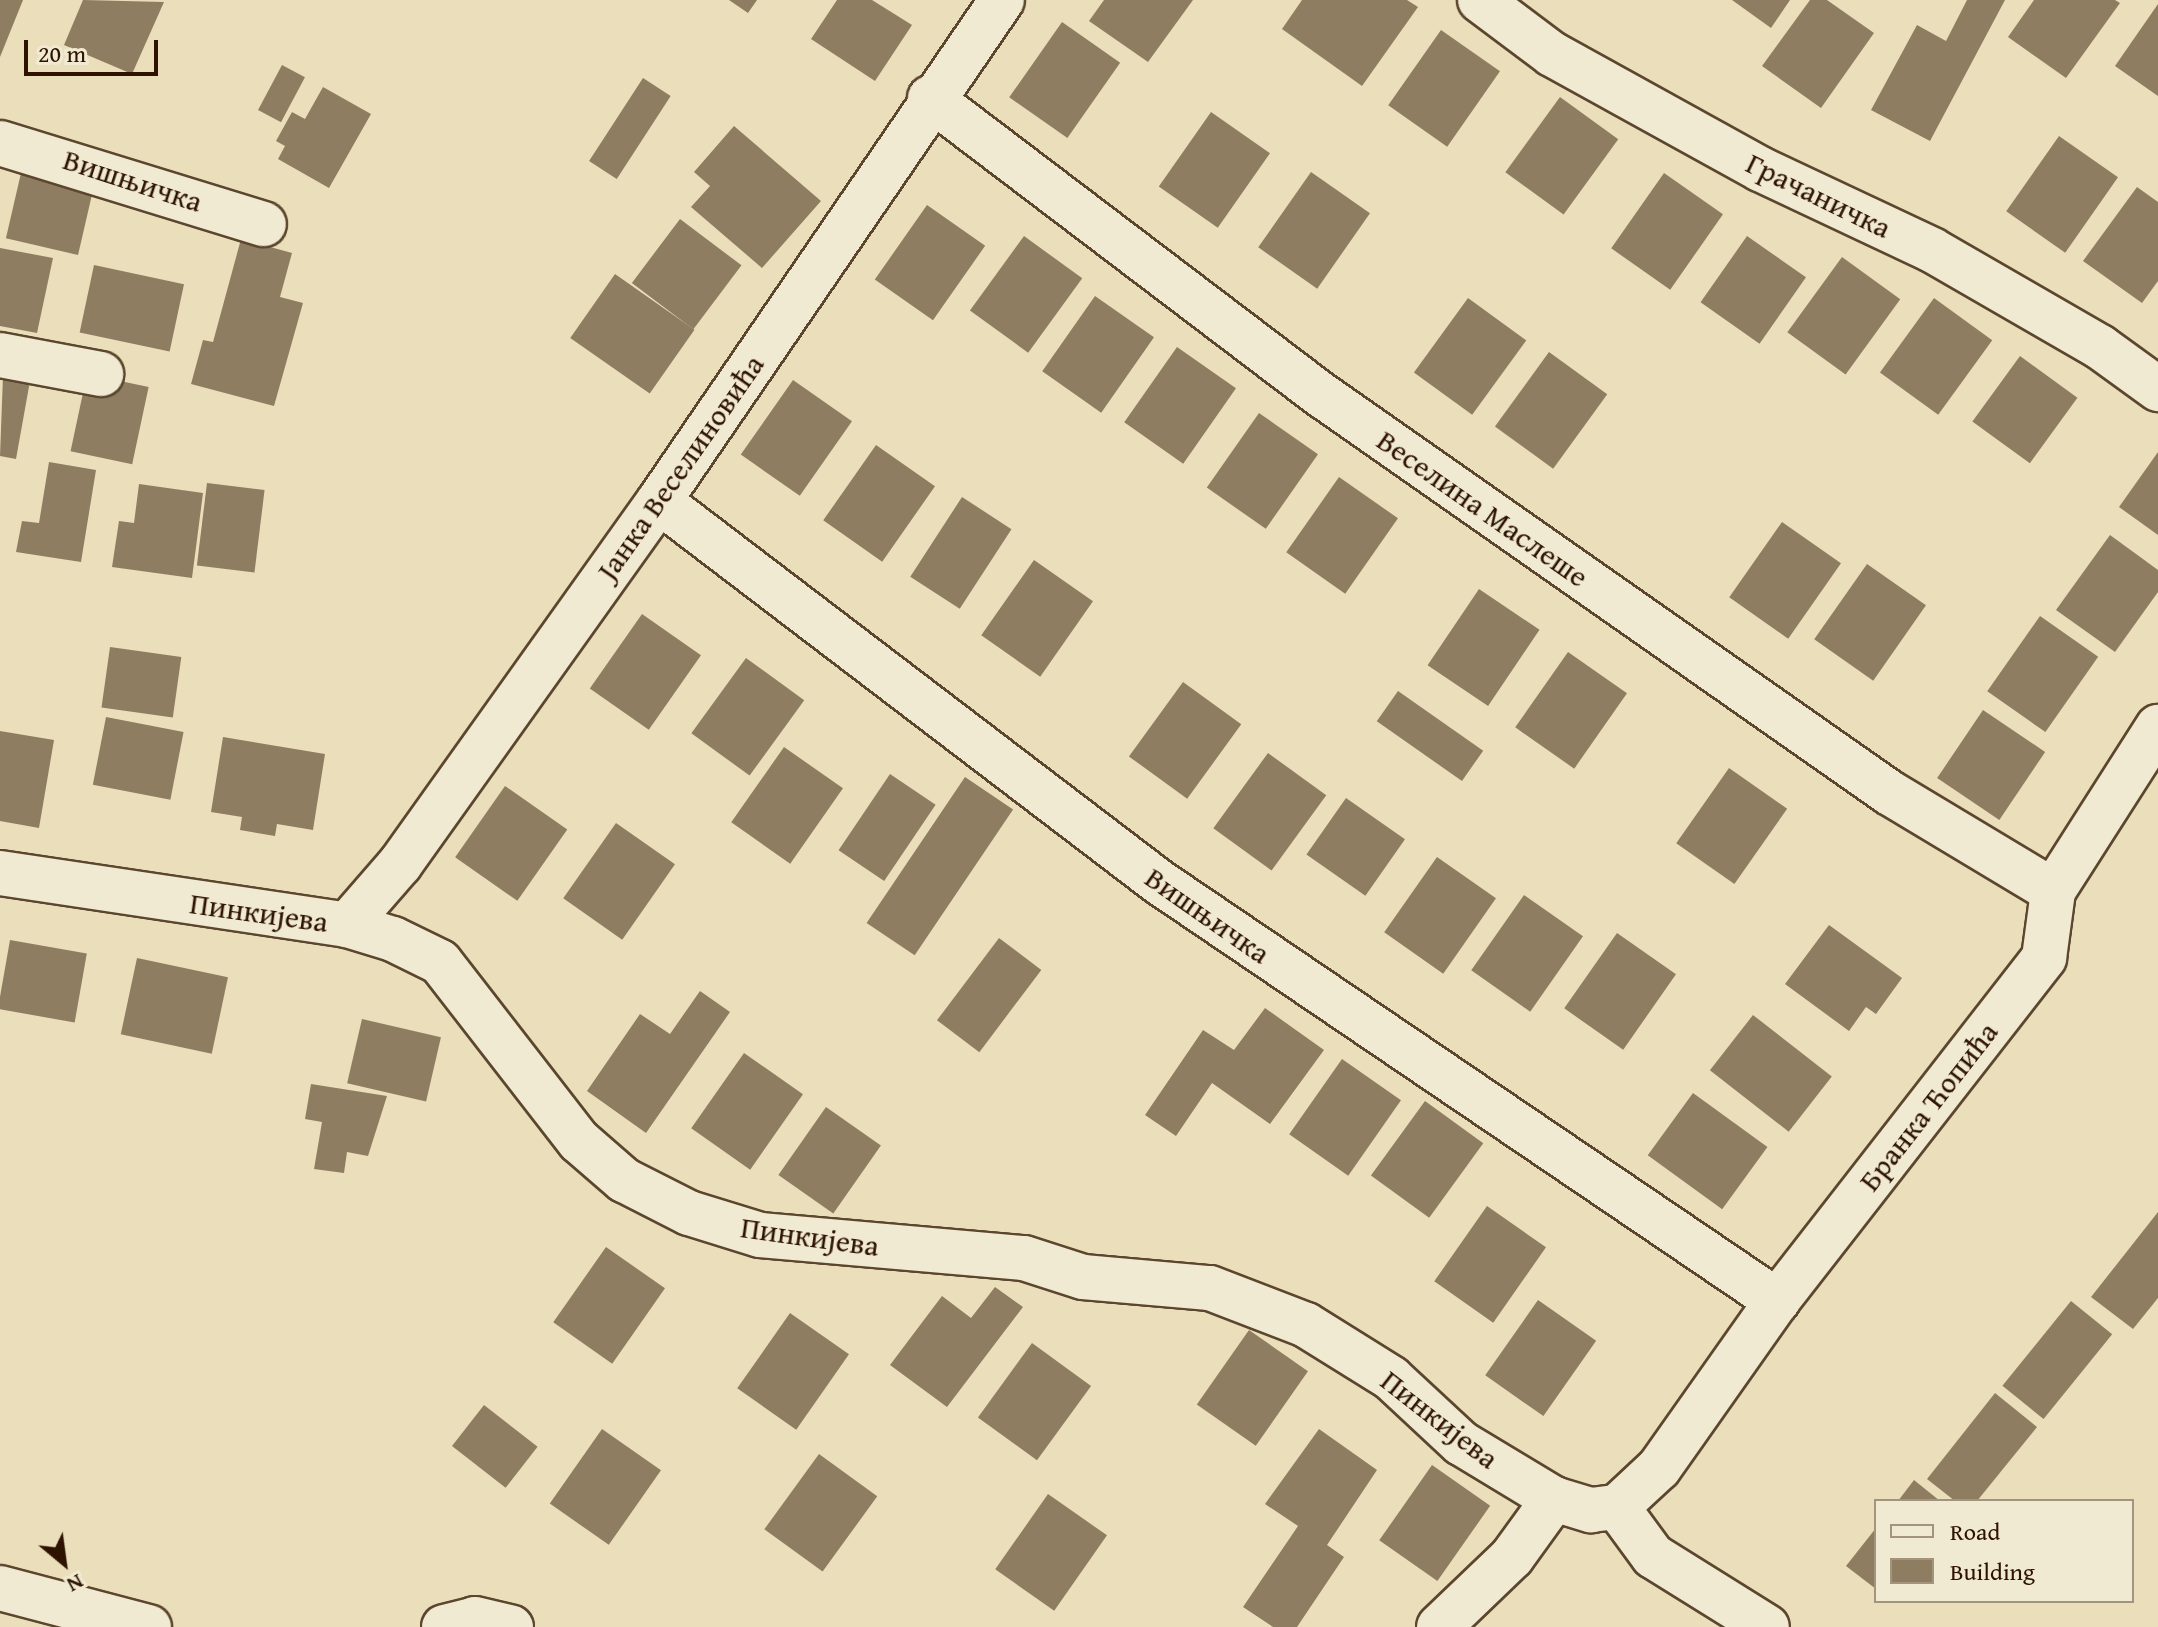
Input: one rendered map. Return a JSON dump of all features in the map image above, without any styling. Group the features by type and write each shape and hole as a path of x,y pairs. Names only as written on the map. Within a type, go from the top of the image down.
{"street":[{"name":"Јанка Веселиновића","path":"347,925 400,864 659,501 930,98 1002,0"},
{"name":"Грачаничка","path":"1480,0 1552,54 1760,169 1932,250 2100,347 2158,389"},
{"name":"Веселина Маслеше","path":"930,98 1336,405 1890,793 2053,891"},
{"name":"Вишњичка","path":"0,143 264,224"},
{"path":"0,355 101,374"},
{"name":"Вишњичка","path":"659,501 1159,882 1777,1301"},
{"name":"Бранка Ћопића","path":"1617,1507 1659,1468 1777,1301 2044,958 2053,891 2158,727"},
{"name":"Пинкијева","path":"0,873 347,925 440,962 579,1141 624,1180 689,1213 760,1235 1024,1258 1083,1277 1210,1288 1306,1325 1391,1378 1461,1443 1554,1499 1591,1510 1617,1507"},
{"path":"1439,1627 1512,1557 1554,1499"},
{"path":"1617,1507 1653,1556 1767,1627"},
{"path":"0,1588 149,1627"},
{"path":"444,1627 475,1619 511,1627"}],"building":[{"path":"0,0 23,0 0,57"},
{"path":"83,0 164,2 132,74 64,45"},
{"path":"729,0 757,0 748,13"},
{"path":"837,0 872,0 912,25 875,81 811,39"},
{"path":"1104,0 1193,0 1148,62 1089,21"},
{"path":"1302,0 1407,0 1418,7 1362,86 1282,29"},
{"path":"1732,0 1790,0 1771,28"},
{"path":"1810,0 1827,0 1874,33 1821,108 1762,66"},
{"path":"1967,0 2005,0 1930,141 1871,110 1917,25 1946,41"},
{"path":"2034,0 2115,0 2120,3 2066,78 2008,37"},
{"path":"2158,4 2158,96 2115,66"},
{"path":"1062,22 1120,63 1067,138 1009,97"},
{"path":"1441,30 1500,71 1447,147 1388,105"},
{"path":"282,65 305,77 281,122 258,110"},
{"path":"643,78 671,96 617,179 589,161"},
{"path":"323,87 371,114 329,188 278,159 285,146 276,141 292,112 305,119"},
{"path":"1560,97 1618,139 1564,215 1505,172"},
{"path":"1211,112 1270,153 1218,228 1159,187"},
{"path":"734,126 821,201 762,268 691,207 710,186 694,172"},
{"path":"2059,136 2118,177 2065,253 2006,211"},
{"path":"1311,172 1370,213 1317,289 1258,247"},
{"path":"21,173 93,190 78,255 6,238"},
{"path":"1664,173 1723,214 1670,290 1611,248"},
{"path":"2137,187 2158,202 2158,281 2142,303 2083,261"},
{"path":"927,205 985,246 933,320 875,280"},
{"path":"680,219 741,265 693,329 632,283"},
{"path":"1024,236 1082,278 1028,353 970,310"},
{"path":"1747,236 1806,277 1760,344 1701,302"},
{"path":"241,239 292,253 280,297 303,303 274,406 191,384 203,340 213,342"},
{"path":"0,248 53,258 37,333 0,326"},
{"path":"1842,257 1900,299 1846,375 1787,332"},
{"path":"94,265 184,284 170,352 80,332"},
{"path":"615,274 694,330 650,394 570,338"},
{"path":"1095,296 1154,337 1101,413 1042,371"},
{"path":"1468,298 1526,340 1472,415 1414,372"},
{"path":"1934,298 1992,340 1938,415 1880,372"},
{"path":"1177,347 1236,388 1183,464 1124,422"},
{"path":"1549,352 1607,394 1553,469 1495,426"},
{"path":"2020,356 2077,398 2030,463 1972,422"},
{"path":"87,374 149,387 132,464 71,451"},
{"path":"3,376 30,381 16,459 0,456"},
{"path":"793,380 852,421 800,496 741,455"},
{"path":"1259,413 1318,454 1266,529 1207,488"},
{"path":"876,445 935,486 882,562 823,520"},
{"path":"2158,452 2158,535 2119,507"},
{"path":"49,462 96,470 81,562 16,552 22,521 39,523"},
{"path":"1339,477 1398,518 1345,594 1286,552"},
{"path":"207,483 265,490 254,572 197,565"},
{"path":"139,484 203,493 192,578 112,567 119,521 134,523"},
{"path":"962,497 1011,529 960,609 910,577"},
{"path":"1782,522 1841,563 1788,639 1729,597"},
{"path":"2110,535 2158,570 2158,592 2115,652 2056,610"},
{"path":"1034,560 1093,601 1040,677 981,635"},
{"path":"1867,564 1926,605 1873,681 1814,639"},
{"path":"1479,589 1540,630 1488,706 1428,665"},
{"path":"642,614 701,655 649,730 590,689"},
{"path":"2040,616 2098,657 2045,732 1987,691"},
{"path":"110,647 181,657 173,717 102,707"},
{"path":"1568,652 1627,693 1574,769 1515,727"},
{"path":"746,658 804,700 750,776 691,733"},
{"path":"1183,682 1241,724 1187,799 1129,756"},
{"path":"1398,691 1483,751 1462,781 1377,721"},
{"path":"1983,710 2045,752 1999,820 1937,778"},
{"path":"106,717 184,732 170,800 93,785"},
{"path":"0,731 54,740 39,828 0,821"},
{"path":"223,737 325,754 313,830 277,824 275,836 240,830 242,817 211,812"},
{"path":"784,747 843,788 790,864 731,822"},
{"path":"1268,753 1326,795 1272,871 1213,828"},
{"path":"1729,768 1787,809 1734,884 1676,843"},
{"path":"890,774 936,805 884,881 839,850"},
{"path":"965,777 1013,809 915,955 867,923"},
{"path":"505,786 567,830 517,901 455,857"},
{"path":"1346,798 1405,839 1365,896 1306,855"},
{"path":"616,823 675,864 622,940 563,898"},
{"path":"1437,857 1496,898 1443,974 1384,932"},
{"path":"1524,895 1583,936 1530,1012 1471,970"},
{"path":"1829,925 1902,978 1876,1014 1866,1007 1849,1031 1785,984"},
{"path":"1617,933 1676,974 1623,1050 1564,1008"},
{"path":"999,938 1041,970 979,1052 937,1020"},
{"path":"10,940 87,954 75,1022 0,1009"},
{"path":"137,958 228,977 212,1054 121,1034"},
{"path":"700,991 730,1012 646,1133 587,1091 640,1014 670,1034"},
{"path":"1265,1008 1324,1050 1270,1124 1212,1083 1176,1136 1145,1115 1203,1030 1234,1050"},
{"path":"1753,1015 1832,1077 1789,1132 1710,1070"},
{"path":"362,1019 441,1037 426,1102 347,1083"},
{"path":"744,1053 803,1094 750,1170 691,1128"},
{"path":"1342,1059 1401,1100 1348,1176 1289,1134"},
{"path":"311,1084 387,1096 368,1156 347,1152 344,1173 314,1169 322,1122 305,1119"},
{"path":"1693,1093 1767,1147 1722,1209 1648,1155"},
{"path":"1425,1101 1483,1143 1429,1218 1371,1175"},
{"path":"826,1107 881,1145 833,1213 778,1175"},
{"path":"1487,1206 1546,1247 1493,1323 1434,1281"},
{"path":"2158,1212 2158,1298 2133,1329 2091,1297"},
{"path":"606,1247 665,1288 612,1364 553,1322"},
{"path":"995,1287 1023,1307 947,1407 890,1365 942,1296 971,1318"},
{"path":"1538,1300 1596,1341 1543,1416 1485,1375"},
{"path":"2071,1301 2112,1334 2044,1419 2002,1386"},
{"path":"790,1313 849,1354 796,1430 737,1388"},
{"path":"1249,1330 1308,1371 1256,1446 1197,1405"},
{"path":"1032,1343 1091,1386 1037,1460 978,1417"},
{"path":"1995,1393 2037,1427 1979,1499 1952,1499 1927,1479"},
{"path":"484,1405 538,1447 506,1488 452,1446"},
{"path":"602,1429 661,1470 609,1545 550,1504"},
{"path":"1319,1429 1377,1470 1327,1545 1344,1557 1297,1627 1273,1627 1243,1607 1298,1526 1265,1504"},
{"path":"819,1454 877,1496 823,1572 764,1529"},
{"path":"1432,1465 1490,1506 1437,1581 1379,1540"},
{"path":"1914,1480 1938,1499 1900,1499"},
{"path":"1048,1494 1107,1535 1054,1611 995,1569"},
{"path":"1874,1531 1874,1587 1846,1566"}]}
